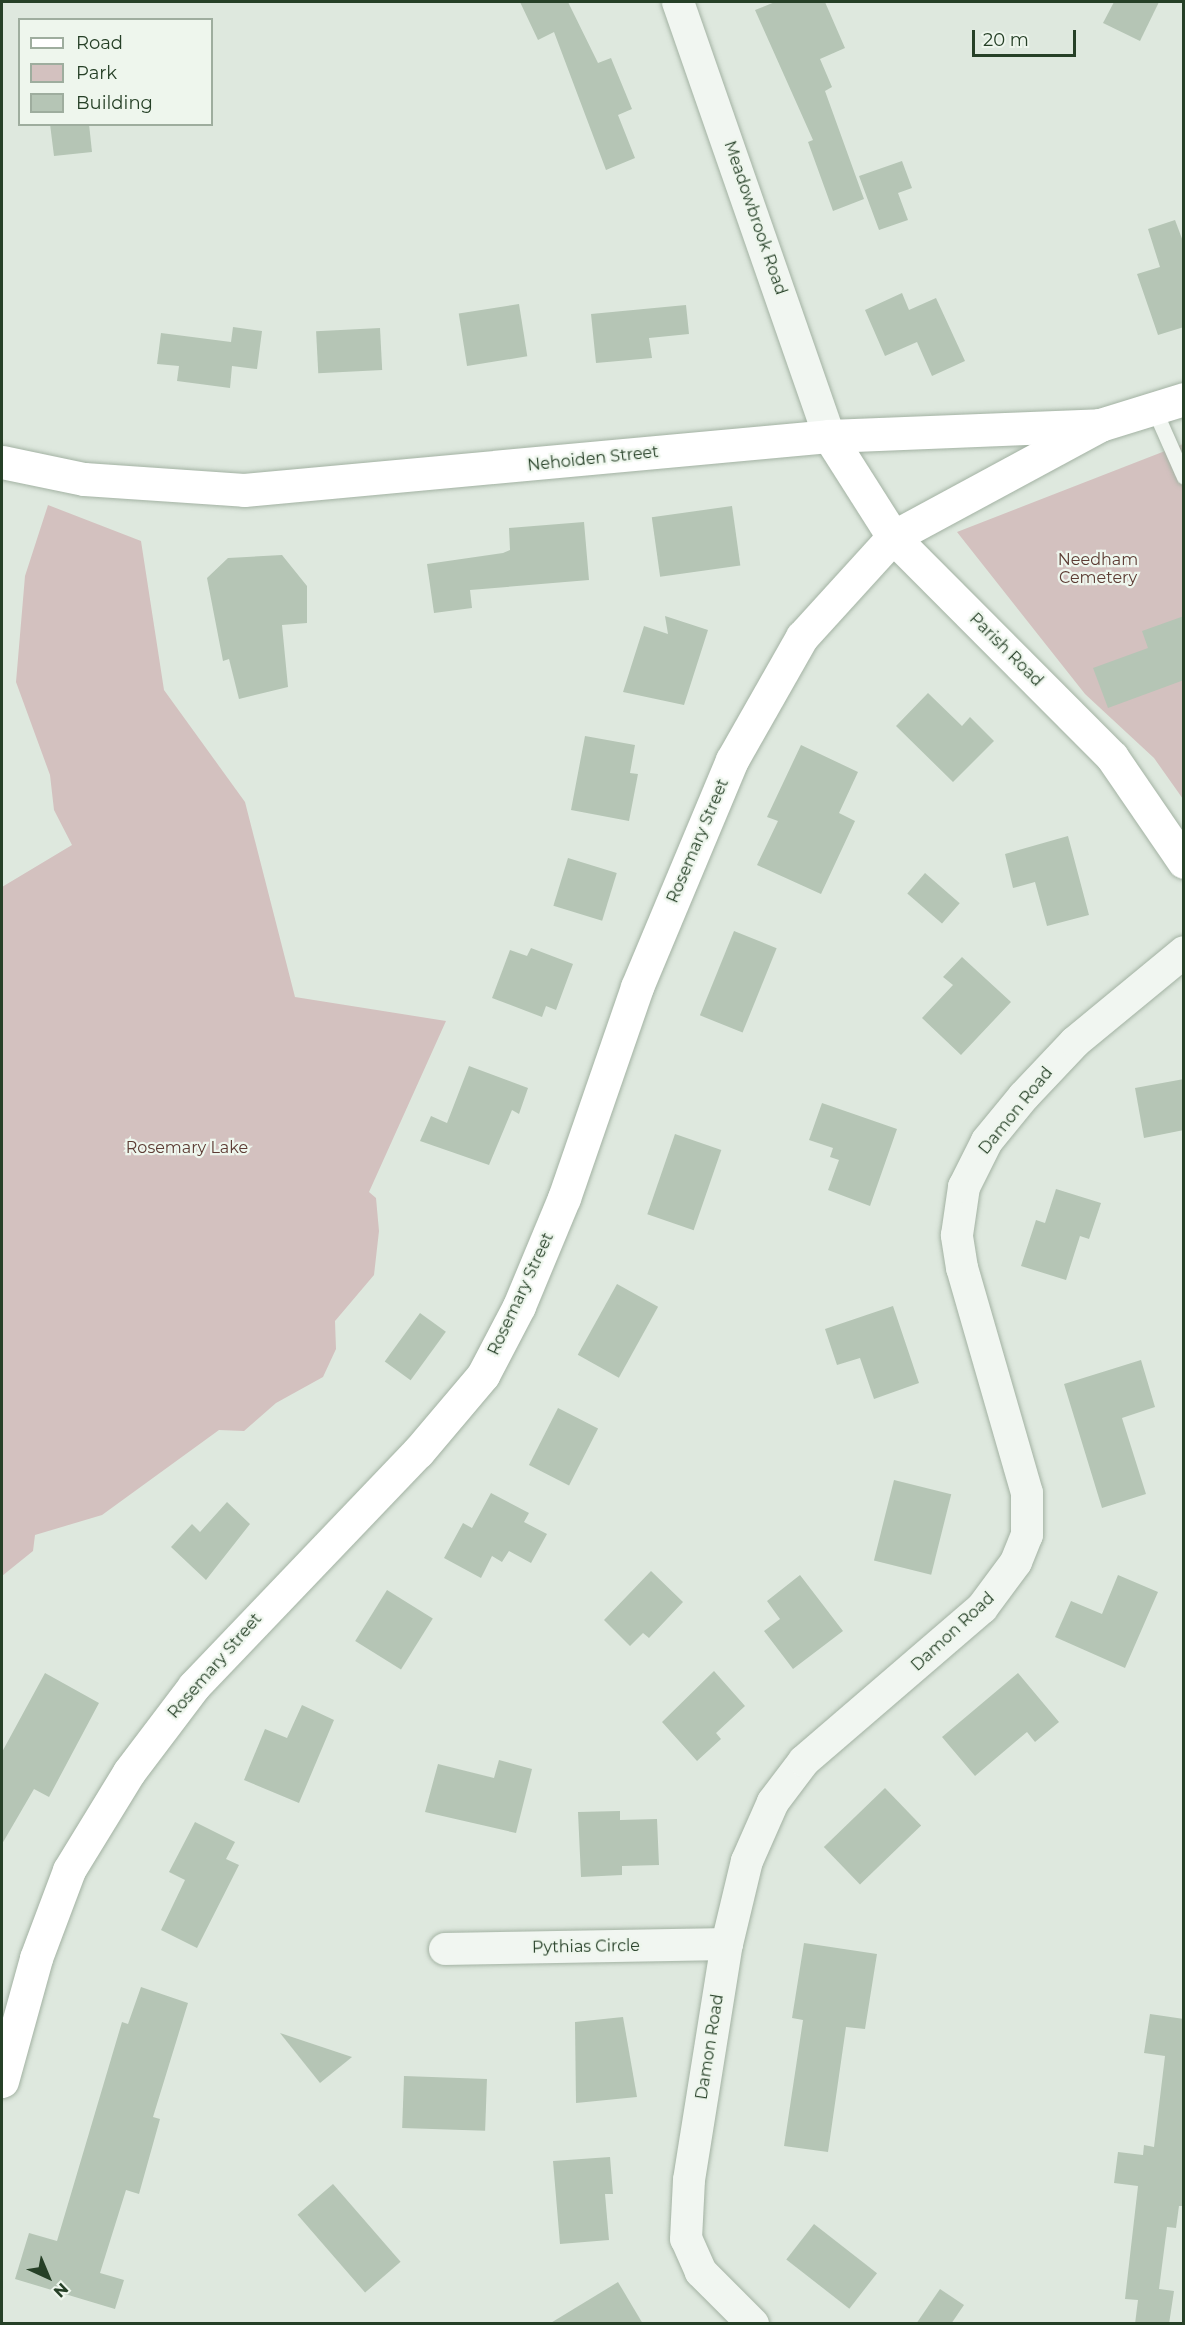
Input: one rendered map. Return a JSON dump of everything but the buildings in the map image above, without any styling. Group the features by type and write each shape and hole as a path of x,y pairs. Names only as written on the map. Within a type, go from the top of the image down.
{"street":[{"name":"Meadowbrook Road","path":"678,2 829,436"},
{"name":"Nehoiden Street","path":"2,462 84,479 244,490 829,436 1100,425 1169,404"},
{"name":"Rosemary Street","path":"2,2081 36,1958 69,1870 129,1772 194,1686 418,1452 483,1375 559,1209 637,987 732,760 802,637 893,537 1100,425"},
{"name":"Parish Road","path":"829,436 893,537 1112,757 1184,862"},
{"name":"Damon Road","path":"753,2324 701,2272 686,2239 689,2180 727,1944 747,1861 787,1779 982,1608 1016,1562 1027,1535 1027,1493 962,1268 957,1235 964,1186 987,1141 1024,1096 1075,1042 1184,952"},
{"name":"Pythias Circle","path":"445,1949 727,1944"}],"lane":[{"path":"1169,404 1184,477"}],"green space":[{"name":"Needham Cemetery","path":"1183,444 1183,799 1154,758 1085,694 957,532"},
{"name":"Rosemary Lake","path":"48,505 141,541 164,690 245,802 295,997 446,1021 369,1192 376,1198 379,1231 374,1275 335,1321 336,1349 323,1377 276,1403 244,1431 219,1430 102,1515 35,1535 33,1551 2,1576 2,887 72,845 54,810 50,775 16,682 25,576"}]}
